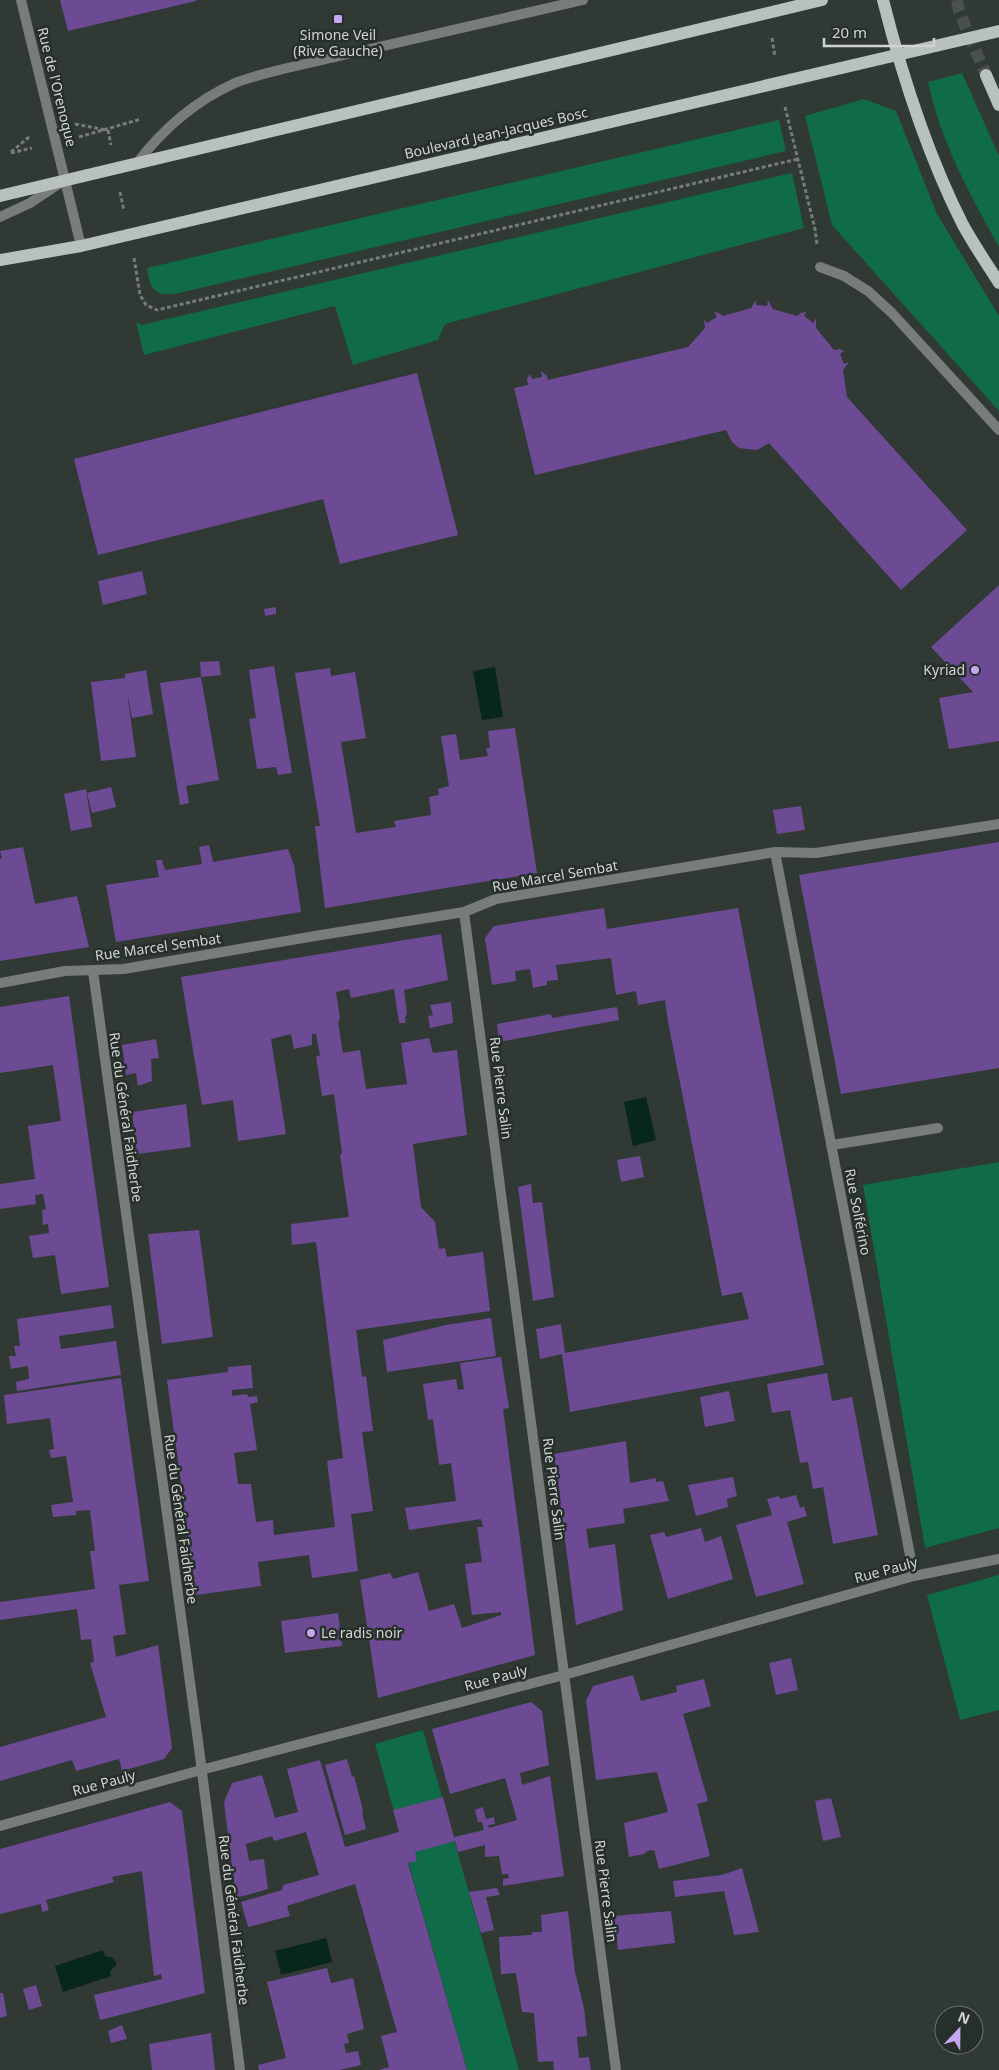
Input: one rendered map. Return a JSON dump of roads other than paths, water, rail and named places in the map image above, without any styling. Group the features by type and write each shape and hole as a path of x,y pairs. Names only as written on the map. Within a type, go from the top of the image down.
{"main road":[{"path":"0,196 822,0"},
{"path":"883,0 897,54 934,159 963,225 999,283"},
{"name":"Boulevard Jean-Jacques Bosc","path":"0,260 81,246 999,30"},
{"path":"986,75 999,105"}],"street":[{"name":"Rue de l'Orenoque","path":"22,0 81,246"},
{"path":"137,163 152,144 174,122 213,94 237,82 283,69 583,0"},
{"path":"0,217 30,204 65,180"},
{"path":"820,267 844,276 868,291 892,313 999,430"},
{"name":"Rue Marcel Sembat","path":"0,983 65,972 124,969 464,912 496,899 775,852 816,853 999,824"},
{"name":"Rue Solférino","path":"775,852 914,1576"},
{"name":"Rue Pierre Salin","path":"464,912 616,2070"},
{"name":"Rue du Général Faidherbe","path":"93,971 202,1770 240,2070"},
{"path":"832,1145 938,1128"},
{"name":"Rue Pauly","path":"0,1826 202,1770 564,1675 914,1576 999,1559"}],"tunnel":[{"path":"957,0 959,11 986,75"}],"place":[{"name":"Simone Veil (Rive Gauche)","path":"338,19"},
{"name":"Kyriad","path":"975,670"},
{"name":"Le radis noir","path":"311,1633"}]}
